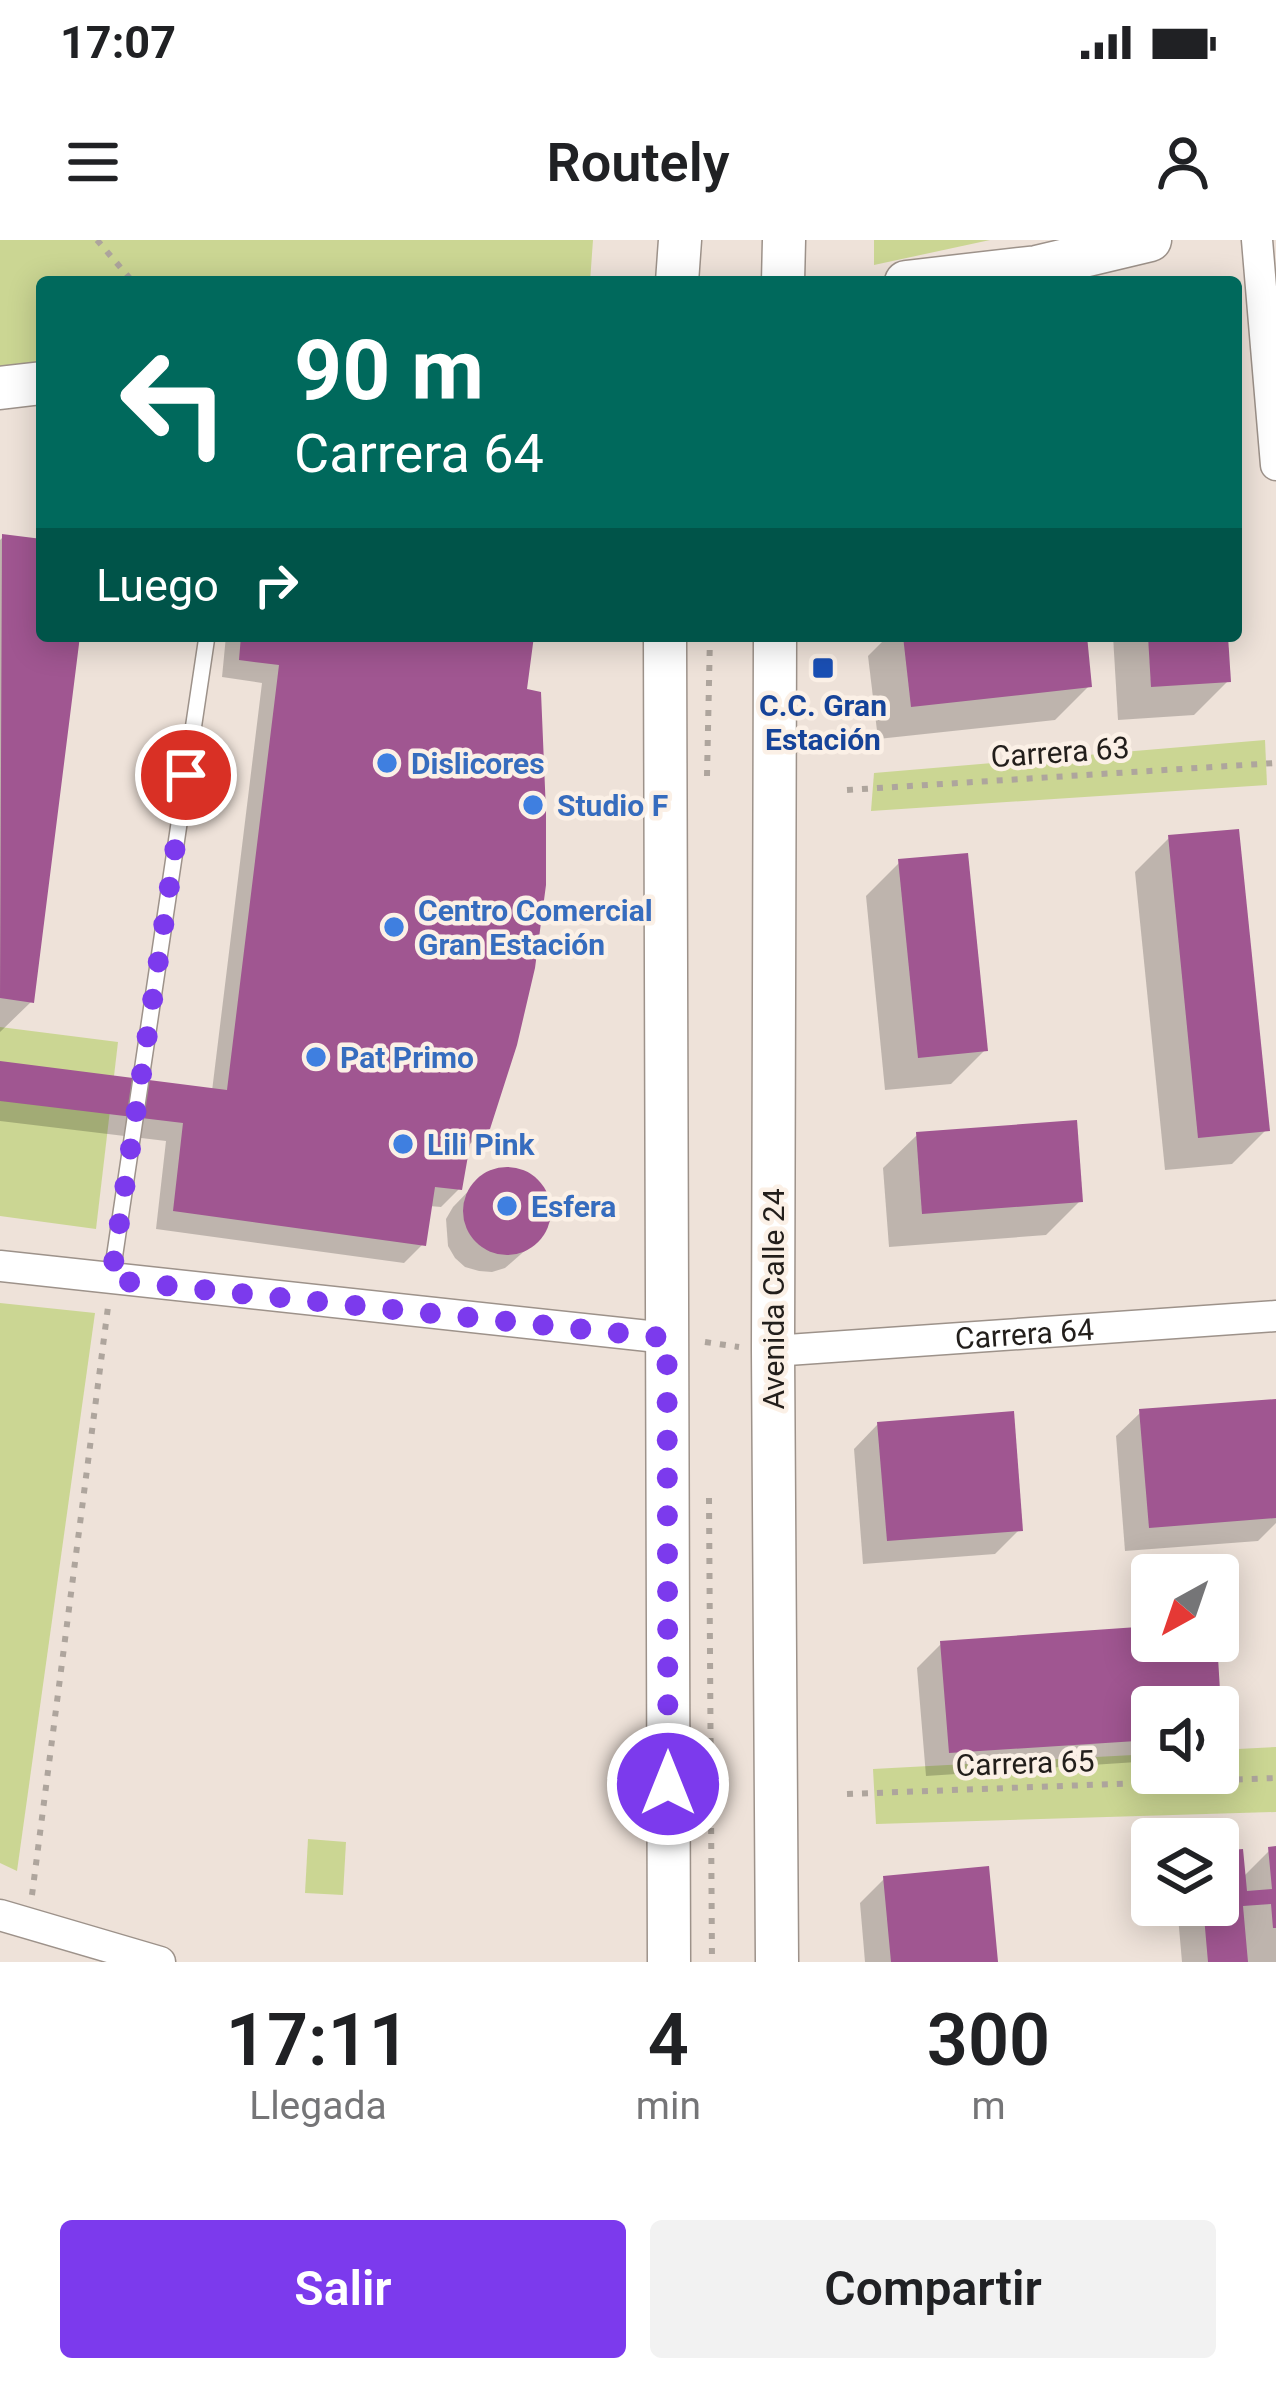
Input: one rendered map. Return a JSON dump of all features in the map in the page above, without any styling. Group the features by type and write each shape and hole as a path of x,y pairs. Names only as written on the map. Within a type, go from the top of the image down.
{"main road":[{"path":"677,276 680,240"},
{"path":"783,276 784,240"},
{"path":"1022,274 1150,240"},
{"path":"0,388 36,383"},
{"path":"665,642 669,1962"},
{"name":"Avenida Calle 24","path":"775,642 777,1962"}],"street":[{"path":"1257,240 1276,465"},
{"path":"0,1266 667,1338"},
{"name":"Carrera 64","path":"773,1351 1276,1316"},
{"path":"14,1919 160,1962"}],"lane":[{"path":"111,1280 206,642"}],"path":[{"path":"97,240 128,276"},
{"path":"706,788 710,642"},
{"name":"Carrera 63","path":"847,790 1276,763"},
{"path":"14,1919 111,1280"},
{"path":"667,1338 773,1351"},
{"path":"709,1486 712,1962"},
{"name":"Carrera 65","path":"847,1794 1276,1778"}],"green space":[{"path":"0,240 593,240 590,276 36,276 36,363 0,367"},
{"path":"874,240 990,240 874,265"},
{"path":"1265,740 1267,785 871,811 874,773"},
{"path":"0,1027 118,1042 96,1229 0,1216"},
{"path":"0,1303 95,1313 17,1871 0,1863"},
{"path":"1276,1747 1276,1812 876,1824 873,1769 1131,1755 1131,1794 1239,1794 1239,1749"},
{"path":"308,1839 346,1842 343,1895 305,1893"}],"building":[{"path":"2,534 36,538 36,642 79,642 34,1003 0,998"},
{"name":"Centro Comercial Gran Estación","path":"240,642 533,642 527,689 541,692 546,812 546,885 535,968 490,1129 472,1133 462,1190 435,1187 426,1246 173,1211 183,1123 0,1101 0,1061 227,1090 279,665 239,660"},
{"path":"904,642 1088,642 1092,687 911,707"},
{"path":"1148,642 1228,642 1231,682 1151,687"},
{"path":"1239,829 1270,1131 1198,1138 1168,835"},
{"path":"968,853 988,1051 918,1058 898,859"},
{"path":"1077,1120 1083,1202 922,1214 916,1132"},
{"name":"Esfera","path":"507,1167 524,1170 538,1180 548,1194 548,1228 538,1242 524,1252 507,1255 490,1252 476,1242 466,1228 463,1211 466,1194 476,1180 490,1170"},
{"path":"1276,1399 1276,1518 1149,1528 1139,1409"},
{"path":"1014,1411 1023,1531 887,1541 877,1422"},
{"path":"1131,1627 1131,1662 1218,1662 1220,1686 1131,1686 1131,1741 949,1753 940,1641"},
{"path":"1276,1846 1276,1928 1271,1904 1243,1906 1248,1962 1208,1962 1205,1926 1239,1926 1239,1849 1243,1849 1247,1891 1272,1889 1268,1847"},
{"path":"989,1866 998,1962 891,1962 883,1876"}],"place":[{"name":"C.C. Gran Estación","path":"823,668"},
{"name":"Dislicores","path":"387,763"},
{"name":"Studio F","path":"533,805"},
{"name":"Centro Comercial Gran Estación","path":"394,927"},
{"name":"Pat Primo","path":"316,1057"},
{"name":"Lili Pink","path":"403,1144"},
{"name":"Esfera","path":"507,1206"}],"route":[{"path":"186,775 111,1280 667,1338 668,1784"}]}
